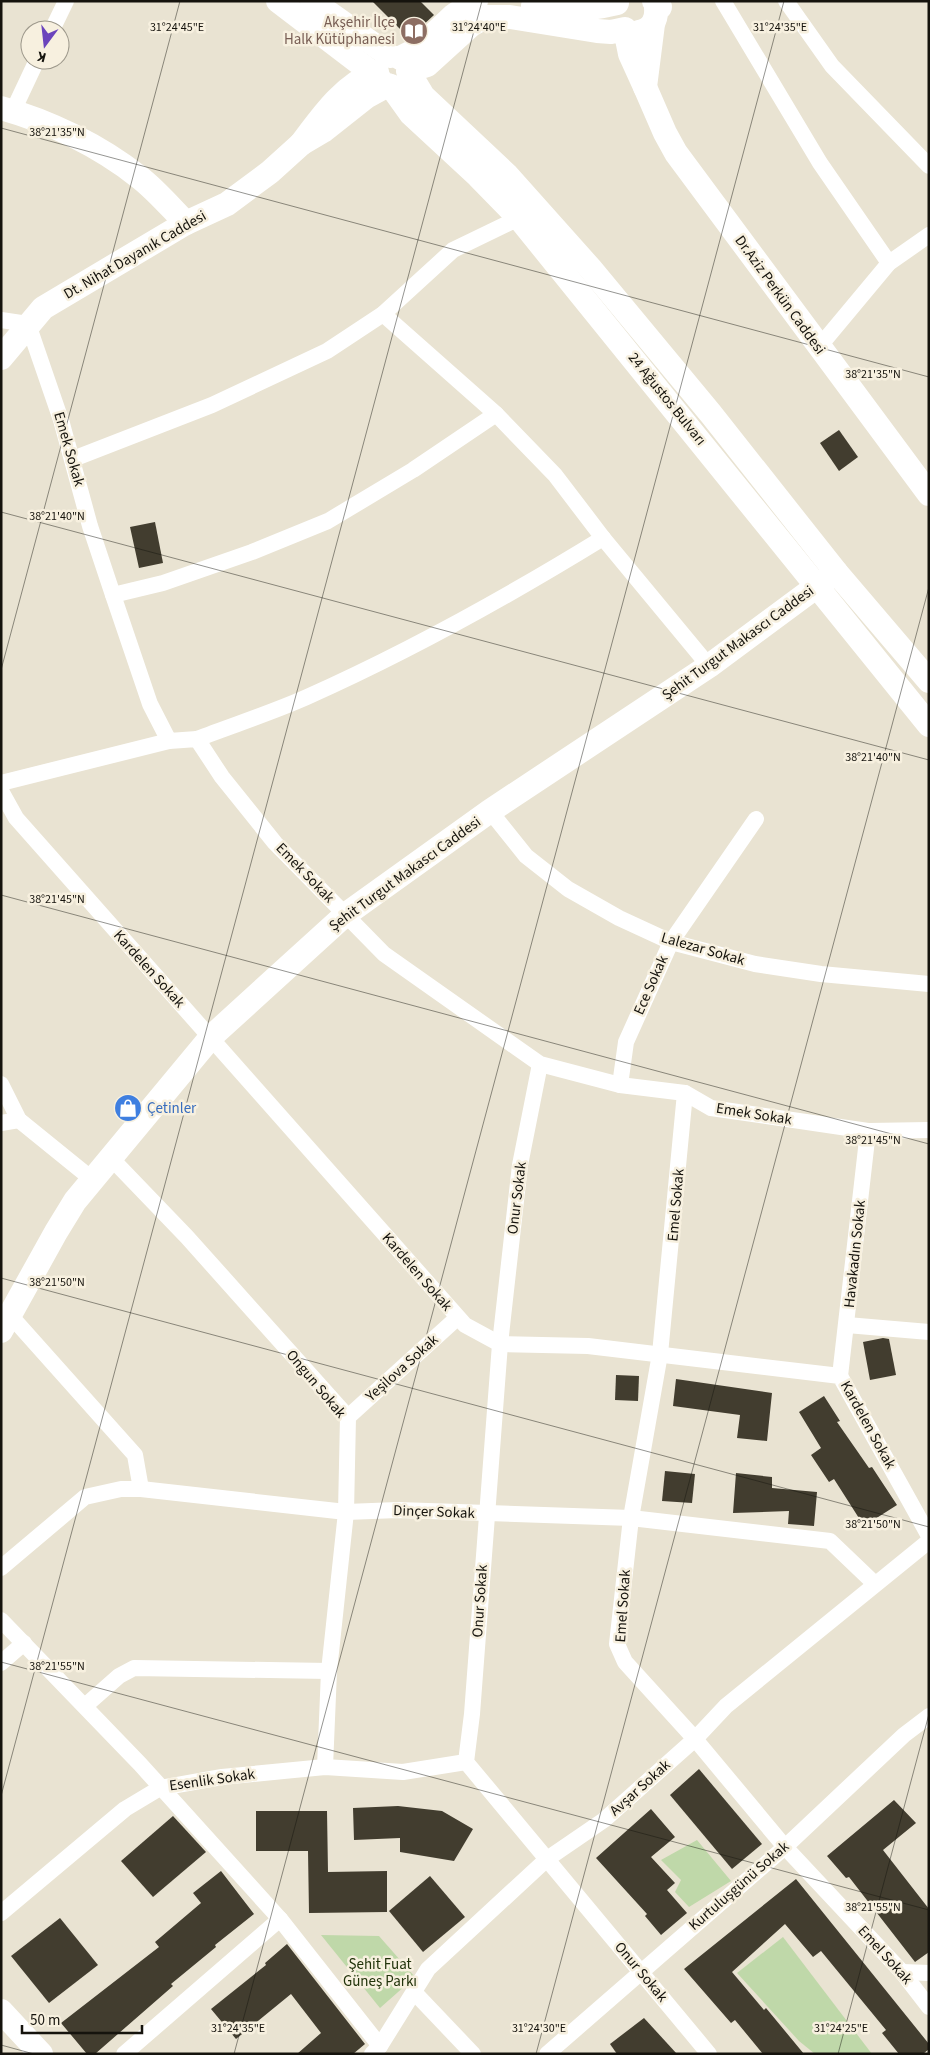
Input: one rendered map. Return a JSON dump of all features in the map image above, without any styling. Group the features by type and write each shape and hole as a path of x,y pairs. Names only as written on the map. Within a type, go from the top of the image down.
{"street":[{"path":"57,20 66,1"},
{"name":"24 Ağustos Bulvarı","path":"278,1 424,96 507,175 590,268 711,414 836,572 929,681"},
{"path":"388,73 454,16 476,1"},
{"path":"512,1 554,10 580,10 618,2"},
{"path":"723,1 820,163 889,263"},
{"path":"786,1 832,66 929,166"},
{"name":"Dr.Aziz Perkün Caddesi","path":"618,2 616,15 625,29 630,54 646,87 664,133 676,153 929,494"},
{"name":"24 Ağustos Bulvarı","path":"325,5 388,73 411,114 478,176 519,218 929,725"},
{"path":"388,73 427,65 471,25 484,18 510,17 597,31 611,32 625,29 633,32 642,32 659,8"},
{"path":"646,87 659,8"},
{"path":"31,70 7,109 91,146 139,177 186,223"},
{"name":"Dt. Nihat Dayanık Caddesi","path":"1,358 43,308 186,223 227,204 270,172 301,144 344,92 388,73"},
{"path":"73,460 271,380 327,352 383,314 452,250 519,218"},
{"path":"819,346 889,263 929,235"},
{"path":"383,314 438,365 496,414 555,475 603,538 709,666"},
{"path":"1,320 28,324"},
{"name":"Emek Sokak","path":"28,324 73,460 90,526 113,595 150,704 169,740"},
{"path":"113,595 163,583 252,552 328,521 413,470 496,414"},
{"path":"1,783 169,740 197,739 304,698 445,631 528,585 603,538"},
{"name":"Şehit Turgut Makascı Caddesi","path":"6,1323 56,1232 75,1202 211,1036 345,915 490,811 709,666 836,572"},
{"name":"Emek Sokak","path":"197,739 222,778 275,843 384,954 540,1064 620,1086 685,1093 711,1108 868,1131 929,1130"},
{"name":"Kardelen Sokak","path":"1,791 16,818 465,1325 500,1344 588,1346 840,1376 929,1536"},
{"name":"Lalezar Sokak","path":"490,811 526,856 568,889 619,918 671,942 755,964 821,974 929,984"},
{"name":"Ece Sokak","path":"620,1086 626,1042 671,942 756,819"},
{"name":"Onur Sokak","path":"540,1064 520,1165 500,1344 472,1714 466,1762 519,1829 547,1859 709,2054"},
{"path":"1,1084 19,1120 93,1180"},
{"name":"Emel Sokak","path":"685,1093 660,1354 631,1518 617,1644 625,1662 695,1739 785,1847 902,1972 929,2007"},
{"path":"1,1123 19,1120"},
{"name":"Havakadın Sokak","path":"840,1376 868,1131"},
{"name":"Ongun Sokak","path":"111,1158 186,1237 348,1417 346,1512 329,1671 325,1767"},
{"name":"Yeşilova Sokak","path":"348,1417 457,1318"},
{"path":"6,1323 136,1455 141,1489"},
{"path":"847,1325 929,1332"},
{"name":"Dinçer Sokak","path":"1,1568 85,1497 121,1489 141,1489 346,1512 398,1510 486,1515 631,1518 830,1541 876,1584"},
{"name":"Avşar Sokak","path":"376,2050 428,1969 547,1859 604,1820 695,1739 726,1706 929,1541"},
{"path":"1,1620 140,1764 280,1919 376,2050"},
{"path":"1,1663 24,1643"},
{"path":"85,1706 119,1676 134,1668 329,1671"},
{"name":"Kurtuluşgünü Sokak","path":"546,2054 785,1847 929,1716"},
{"name":"Esenlik Sokak","path":"1,1914 125,1809 160,1788 222,1777 325,1767 403,1772 466,1762"},
{"path":"124,2054 280,1919"},
{"path":"902,1972 929,1973"},
{"path":"414,1992 473,2054"},
{"path":"1,2011 40,2054"}],"green space":[{"path":"697,1840 731,1881 689,1907 675,1892 681,1880 661,1860"},
{"name":"Şehit Fuat Güneş Parkı","path":"321,1935 379,1936 415,1977 380,2008"},
{"path":"783,1937 872,2054 815,2054 799,2041 737,1973"}],"building":[{"name":"Akşehir İlçe Halk Kütüphanesi","path":"372,1 420,1 434,15 409,38"},
{"path":"839,430 858,457 839,471 820,443"},
{"path":"155,522 163,563 139,568 130,527"},
{"path":"883,1338 889,1339 896,1375 870,1380 863,1342"},
{"path":"616,1375 639,1376 638,1401 615,1400"},
{"path":"676,1379 772,1393 767,1441 737,1438 740,1415 673,1406"},
{"path":"824,1396 840,1421 837,1422 869,1468 872,1467 897,1505 864,1526 834,1479 829,1482 811,1455 821,1448 799,1412"},
{"path":"665,1471 695,1474 692,1503 662,1501"},
{"path":"736,1473 772,1477 772,1488 817,1492 814,1526 788,1524 789,1511 733,1513"},
{"path":"699,1769 762,1844 732,1869 670,1795"},
{"path":"894,1800 916,1823 883,1850 929,1909 929,1952 915,1962 849,1877 846,1878 827,1856"},
{"path":"398,1806 442,1811 473,1829 454,1861 400,1852 400,1838 354,1840 353,1808"},
{"path":"651,1809 675,1837 651,1857 675,1883 667,1890 687,1913 661,1935 645,1916 647,1914 596,1858"},
{"path":"256,1811 327,1811 328,1872 387,1871 387,1912 309,1913 308,1851 256,1851"},
{"path":"173,1816 206,1852 153,1897 121,1861"},
{"path":"221,1871 254,1914 215,1945 216,1947 171,1984 173,1986 95,2054 87,2054 61,2023 159,1947 155,1942 201,1903 193,1893"},
{"path":"430,1876 465,1917 423,1952 389,1911"},
{"path":"796,1879 929,2044 929,2049 923,2054 899,2054 882,2033 886,2030 821,1951 813,1957 785,1924 732,1972 764,2010 766,2008 804,2054 763,2054 735,2020 731,2023 684,1969"},
{"path":"60,1918 98,1965 49,2003 11,1956"},
{"path":"287,1944 365,2044 353,2054 297,2054 321,2033 291,1994 236,2039 211,2009 266,1965 265,1963"},
{"path":"644,2018 677,2054 617,2054 610,2044"}],"place":[{"name":"Akşehir İlçe Halk Kütüphanesi","path":"414,31"},
{"name":"Çetinler","path":"128,1108"}]}
